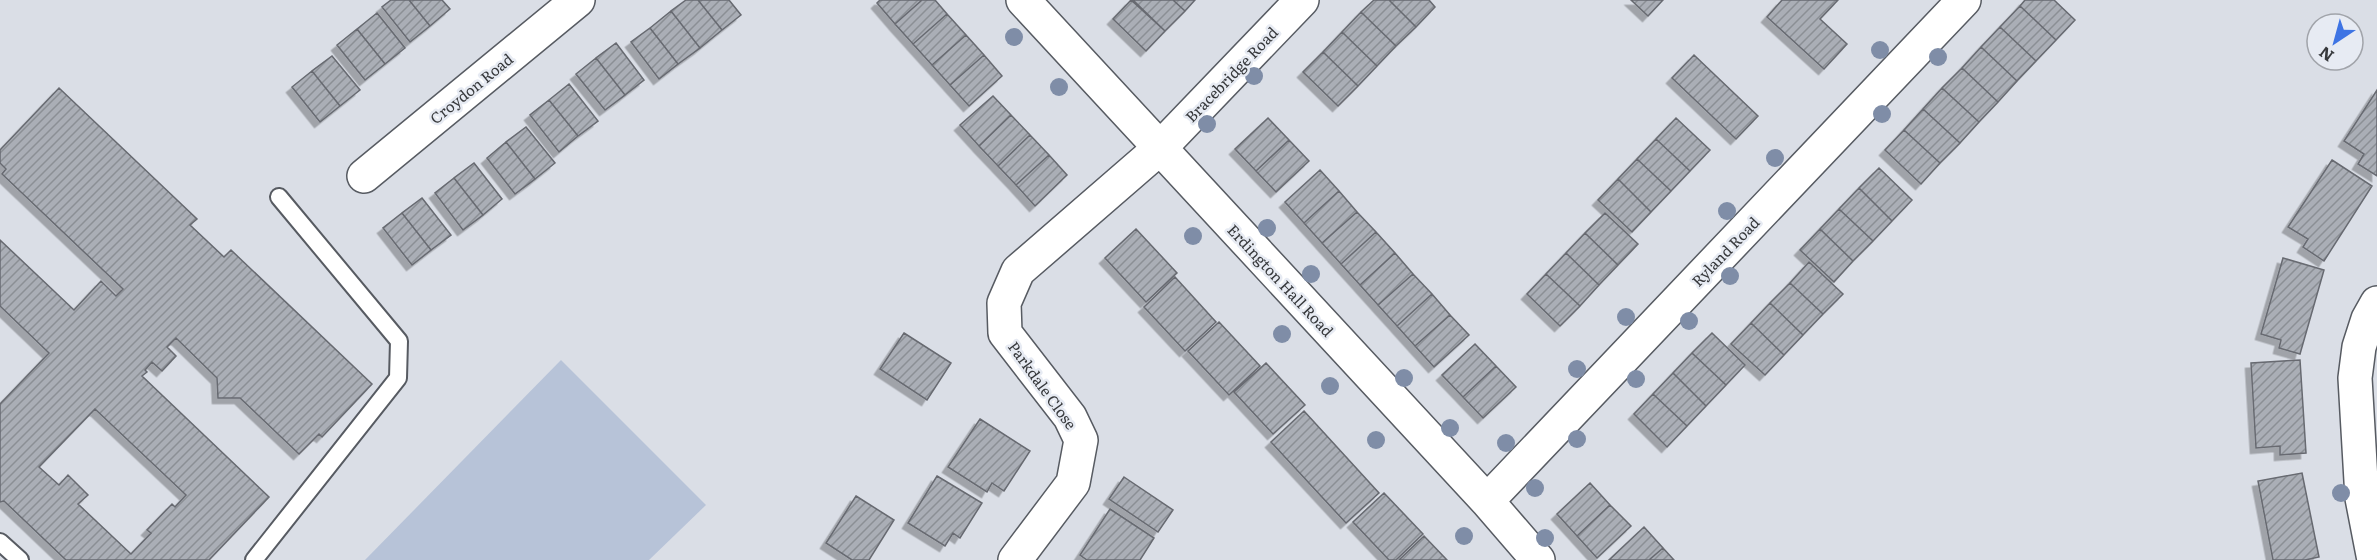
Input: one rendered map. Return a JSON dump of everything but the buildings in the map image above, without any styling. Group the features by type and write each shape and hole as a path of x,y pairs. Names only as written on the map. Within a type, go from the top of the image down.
{"street":[{"name":"Croydon Road","path":"364,176 578,0"},
{"name":"Erdington Hall Road","path":"1023,0 1487,501 1538,560"},
{"name":"Bracebridge Road","path":"1160,148 1302,0"},
{"name":"Ryland Road","path":"1487,501 1964,0"},
{"name":"Parkdale Close","path":"1015,560 1073,483 1081,440 1070,417 1005,333 1004,303 1018,271 1160,148"},
{"path":"2374,560 2362,498 2355,378 2359,347 2368,319 2377,303"}],"lane":[{"path":"254,560 398,378 399,341 279,197"},
{"path":"0,542 20,560"}],"shaded area":[{"path":"561,360 706,505 649,560 365,560"}]}
